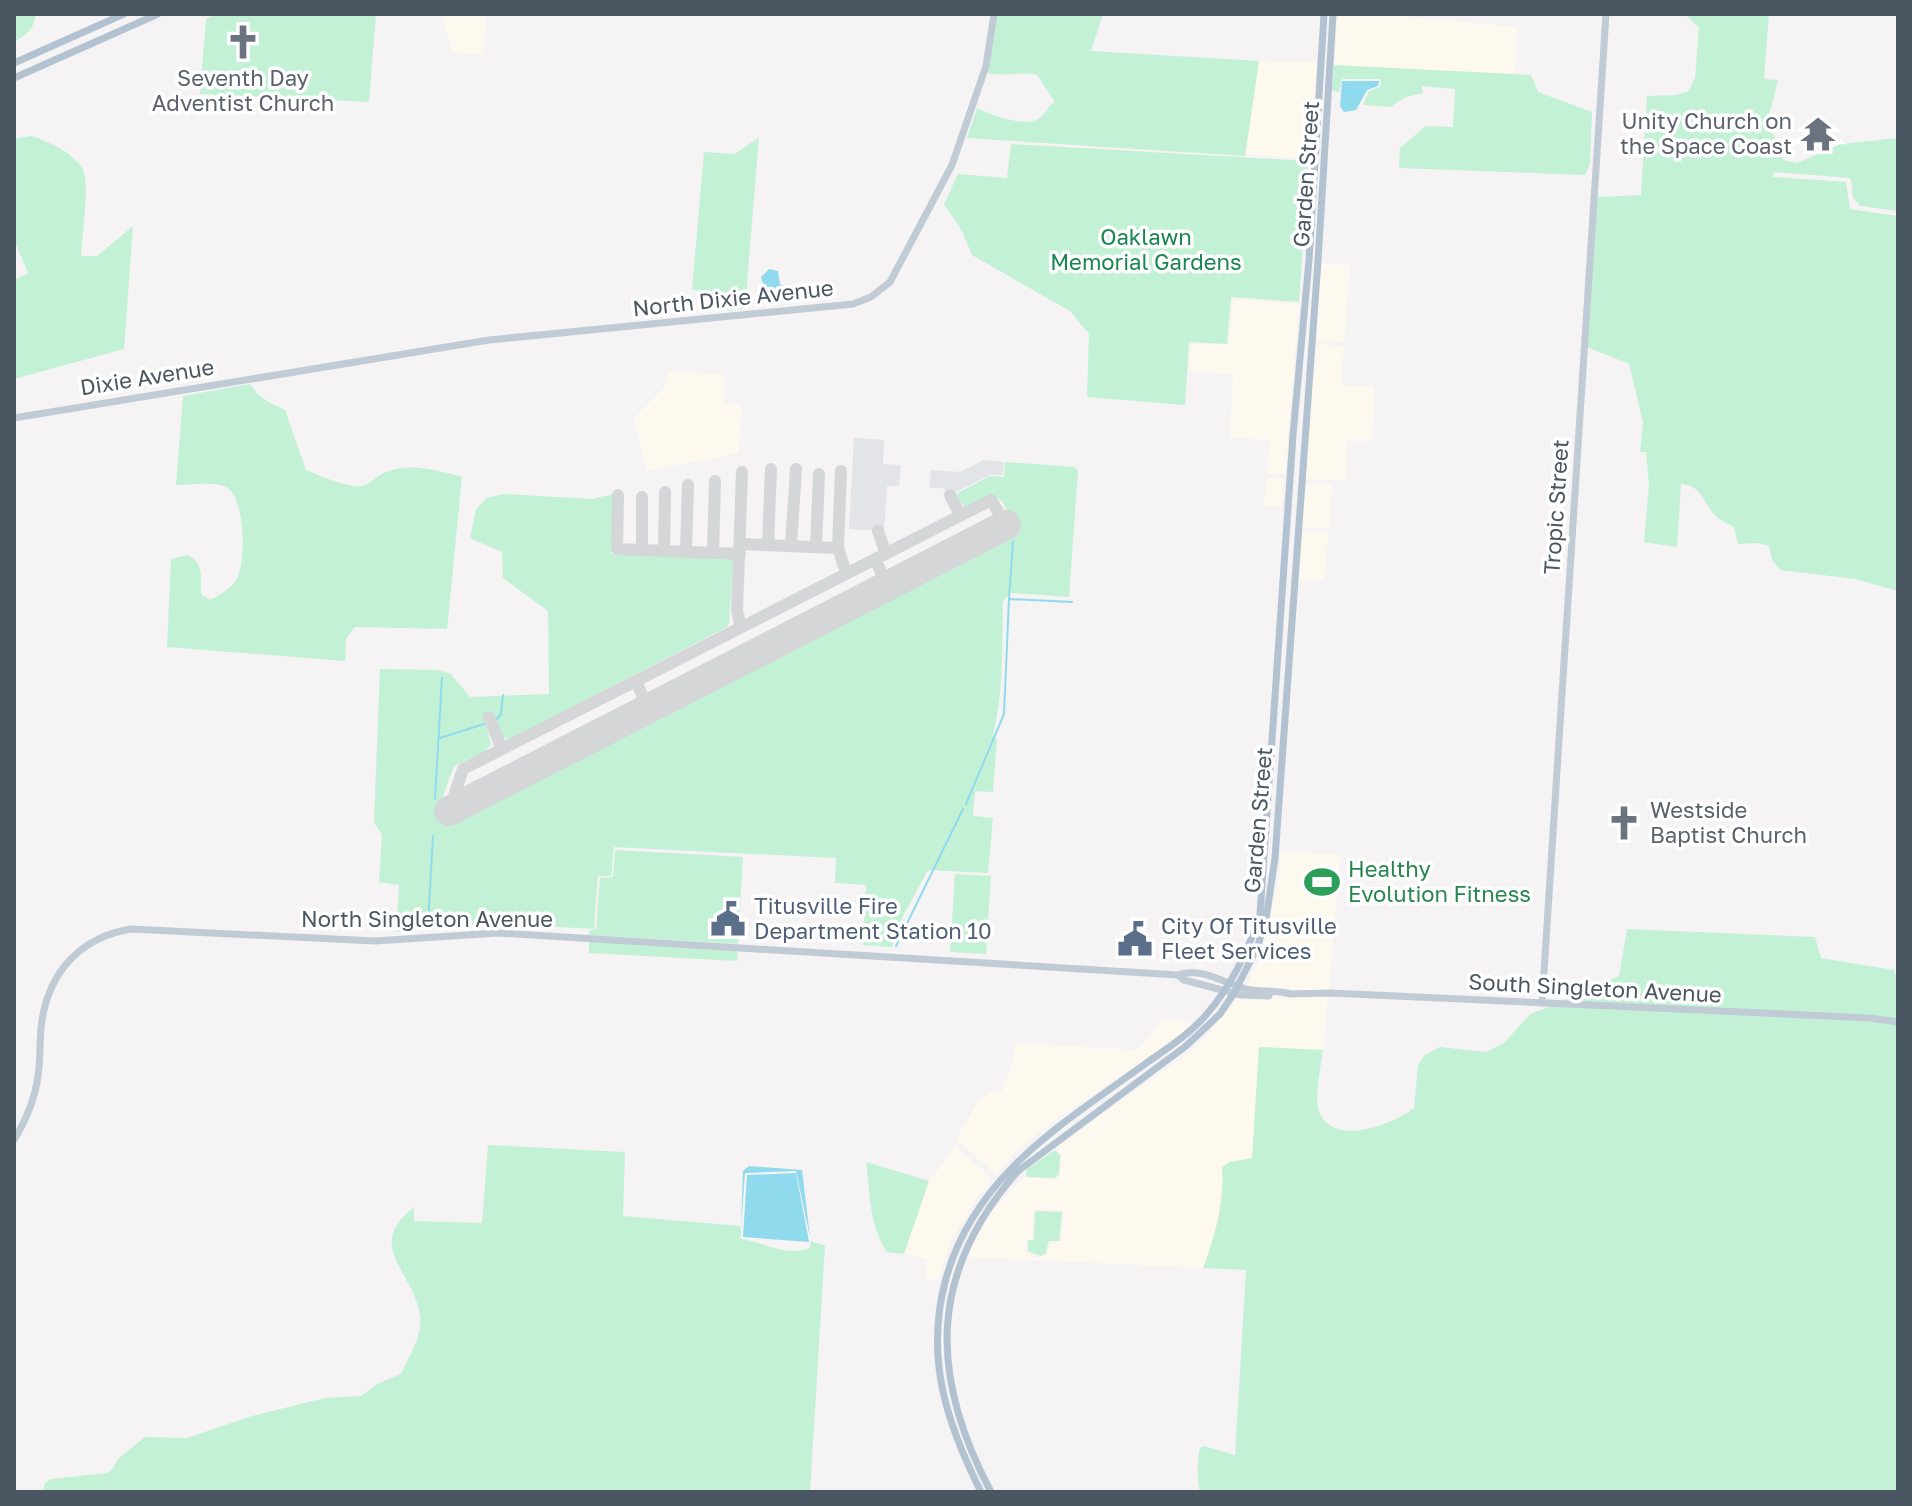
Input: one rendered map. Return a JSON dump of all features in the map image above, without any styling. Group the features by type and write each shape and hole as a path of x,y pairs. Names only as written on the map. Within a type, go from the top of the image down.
{"main road":[{"path":"14,63 124,14"},
{"path":"14,78 158,14"},
{"name":"Garden Street","path":"981,1492 951,1429 938,1366 938,1322 948,1272 957,1247 973,1216 1009,1168 1194,1028 1225,991 1234,987 1252,940 1264,889 1324,14"},
{"name":"Garden Street","path":"991,1492 965,1438 952,1390 948,1354 948,1312 957,1272 981,1218 1027,1163 1205,1030 1257,948 1273,885 1320,238 1333,14"},
{"path":"1293,435 1304,431"},
{"path":"1116,1097 1120,1086 1130,1075"},
{"path":"1098,1110 1109,1098 1111,1089"}],"street":[{"name":"North Dixie Avenue","path":"286,373 489,340 853,304 871,297 890,282 956,155 986,66 994,14"},
{"name":"Tropic Street","path":"1542,1003 1606,14"},
{"name":"Dixie Avenue","path":"14,418 286,373"},
{"name":"North Singleton Avenue","path":"14,1140 34,1096 41,1022 47,995 58,973 75,952 106,935 131,929 375,941 498,933 1178,975 1185,972 1208,975 1234,987"},
{"name":"North Singleton Avenue","path":"1178,975 1184,980 1225,991"},
{"name":"South Singleton Avenue","path":"1234,987 1258,996 1291,994 1542,1003 1870,1018 1898,1022"}],"shaded area":[{"path":"445,14 486,14 483,55 453,52 443,23"},
{"path":"1338,14 1379,14 1517,27 1515,74 1334,65"},
{"path":"1259,61 1317,62 1310,159 1246,154"},
{"path":"1321,263 1350,265 1344,342 1314,340"},
{"path":"1233,299 1299,304 1285,474 1267,473 1270,440 1230,438 1233,375 1189,371 1191,344 1229,345"},
{"path":"1314,344 1344,346 1341,386 1374,386 1372,441 1347,441 1345,480 1303,479"},
{"path":"670,371 725,375 723,403 741,405 739,453 647,471 634,418 665,387"},
{"path":"854,438 884,440 883,464 901,465 899,486 887,486 884,531 849,529"},
{"path":"984,460 1004,462 1003,475 990,475 950,495 943,488 929,488 931,470 960,472"},
{"path":"1267,477 1284,479 1282,507 1264,506"},
{"path":"1303,483 1332,484 1329,528 1300,527"},
{"path":"1300,532 1328,533 1324,580 1296,579"},
{"path":"1281,851 1340,855 1329,991 1245,987 1262,956"},
{"path":"1240,995 1258,998 1328,996 1323,1050 1259,1047 1252,1158 1230,1162 1222,1167 1215,1238 1203,1268 968,1257 992,1211 1024,1177 1055,1180 1060,1176 1062,1155 1056,1148 1199,1045","holes":["1033,1209 1062,1210 1061,1241 1051,1243 1047,1255 1033,1257 1025,1251 1026,1240 1032,1238"]},
{"path":"1163,1019 1191,1022 1181,1034 1159,1050 1053,1122 1016,1151 996,1174 956,1140 978,1101 992,1091 1001,1092 1011,1069 1016,1043 1138,1050"},
{"path":"954,1145 992,1178 951,1241 939,1278 928,1280 927,1259 904,1254 929,1181"}],"green space":[{"path":"14,14 35,14 29,31 14,42"},
{"path":"217,14 376,14 369,102 200,94 206,19"},
{"path":"997,14 1103,14 1091,51 1259,61 1245,156 967,138 977,108 1010,120 1028,122 1042,116 1055,102 1037,75 988,73"},
{"path":"1685,14 1769,14 1764,79 1778,80 1767,124 1780,147 1783,160 1797,163 1841,144 1898,138 1898,211 1860,206 1853,197 1849,178 1774,172 1773,177 1846,182 1850,209 1898,216 1898,591 1855,579 1780,570 1772,560 1769,546 1738,544 1734,527 1717,517 1698,492 1688,485 1681,484 1677,547 1644,542 1649,485 1646,452 1640,452 1643,422 1629,364 1587,347 1597,197 1641,195 1647,96 1677,95 1689,91 1695,78 1699,28"},
{"path":"1334,65 1531,75 1538,92 1592,112 1590,164 1585,175 1399,168 1400,148 1426,126 1453,127 1455,89 1422,86 1423,93 1406,97 1390,107 1363,105 1369,91 1380,87 1381,79 1342,79 1339,92 1332,91"},
{"path":"32,136 69,154 84,172 86,200 81,256 97,256 133,226 124,349 14,379 14,280 28,273 14,240 14,139"},
{"path":"759,137 745,308 729,311 712,292 692,290 704,152 735,154"},
{"name":"Oaklawn Memorial Gardens","path":"1011,144 1309,161 1299,302 1231,297 1227,344 1189,342 1185,405 1087,397 1089,334 1070,311 972,255 962,231 944,204 958,174 1007,178"},
{"path":"250,384 261,397 285,410 306,470 336,482 359,486 391,470 411,467 462,477 447,629 355,627 346,639 345,661 167,647 171,559 188,555 197,562 201,594 210,600 236,580 242,556 240,515 232,493 226,487 215,484 176,485 183,396"},
{"path":"1005,462 1075,467 1078,471 1069,597 1011,593 1003,601 1001,685 993,734 997,740 993,792 975,791 973,816 993,818 988,873 928,870 903,916 892,947 863,945 866,885 835,883 836,858 614,847 611,876 598,876 594,929 493,923 396,932 399,885 379,882 382,835 374,822 380,669 438,670 451,674 470,697 549,694 548,611 503,578 502,552 470,538 476,509 487,498 504,494 592,499 613,494 611,554 729,558 733,561 729,623 727,627 508,740 498,734 492,715 484,717 491,744 485,752 454,766 440,804 449,825 1017,531 1002,501 991,495 964,507 956,494 990,476 1004,477"},
{"path":"615,850 743,857 738,944 589,935 589,931 596,929 600,878 613,877"},
{"path":"955,874 991,876 986,954 950,952"},
{"path":"1627,929 1815,937 1821,958 1894,970 1898,984 1898,1019 1560,1002 1619,976"},
{"path":"589,940 738,949 737,961 589,953"},
{"path":"1551,1006 1898,1024 1898,1492 1200,1492 1200,1448 1204,1446 1235,1455 1246,1270 1203,1268 1218,1219 1222,1167 1230,1162 1252,1158 1259,1047 1323,1050 1319,1112 1327,1123 1337,1129 1364,1130 1414,1108 1418,1065 1425,1055 1440,1047 1486,1052 1504,1043 1530,1014"},
{"path":"488,1145 625,1152 623,1216 741,1226 741,1239 783,1250 810,1248 811,1241 825,1246 810,1492 43,1492 45,1483 51,1479 107,1473 118,1459 145,1437 187,1438 252,1416 325,1398 361,1396 377,1384 401,1374 416,1343 420,1319 414,1295 395,1257 393,1234 400,1221 414,1207 414,1221 482,1223"},
{"path":"1055,1150 1060,1155 1059,1174 1055,1178 1026,1177 1027,1169"},
{"path":"866,1162 929,1181 904,1254 887,1252 881,1242 871,1208"},
{"path":"1035,1211 1062,1212 1059,1241 1049,1241 1045,1254 1040,1256 1028,1251 1028,1240 1034,1240"}],"water":[{"path":"1342,81 1379,81 1378,86 1367,90 1356,110 1344,112 1340,106"},
{"path":"769,269 778,271 780,284 794,296 792,302 778,302 764,287 761,277"},
{"path":"749,1166 802,1170 810,1237 796,1171 745,1173 741,1227 743,1171"},
{"path":"796,1173 809,1242 743,1237 747,1175"}],"waterway":[{"path":"1009,599 1013,541"},
{"path":"966,804 1004,714 1009,599 1072,602"},
{"path":"435,799 442,678"},
{"path":"496,720 501,714 503,695"},
{"path":"440,738 484,724"},
{"path":"896,946 963,809"},
{"path":"428,924 433,836"}],"taxiway":[{"path":"768,545 771,469"},
{"path":"791,546 796,469"},
{"path":"841,471 838,548 846,573"},
{"path":"741,627 737,611 742,472"},
{"path":"816,547 819,474"},
{"path":"713,553 715,481"},
{"path":"686,552 688,485"},
{"path":"664,551 665,492"},
{"path":"618,495 617,549 740,554"},
{"path":"950,495 960,515"},
{"path":"642,497 642,550"},
{"path":"449,811 463,769 991,500 1006,525"},
{"path":"878,531 886,554"},
{"path":"740,544 838,548"},
{"path":"875,559 887,585"},
{"path":"636,681 648,709"},
{"path":"489,717 502,749"}],"runway":[{"path":"449,811 1006,525"}],"place":[{"name":"Seventh Day Adventist Church","path":"243,42"},
{"name":"Unity Church on the Space Coast","path":"1818,134"},
{"name":"Westside Baptist Church","path":"1624,823"},
{"name":"Healthy Evolution Fitness","path":"1322,882"},
{"name":"Titusville Fire Department Station 10","path":"728,919"},
{"name":"City Of Titusville Fleet Services","path":"1135,939"}]}
